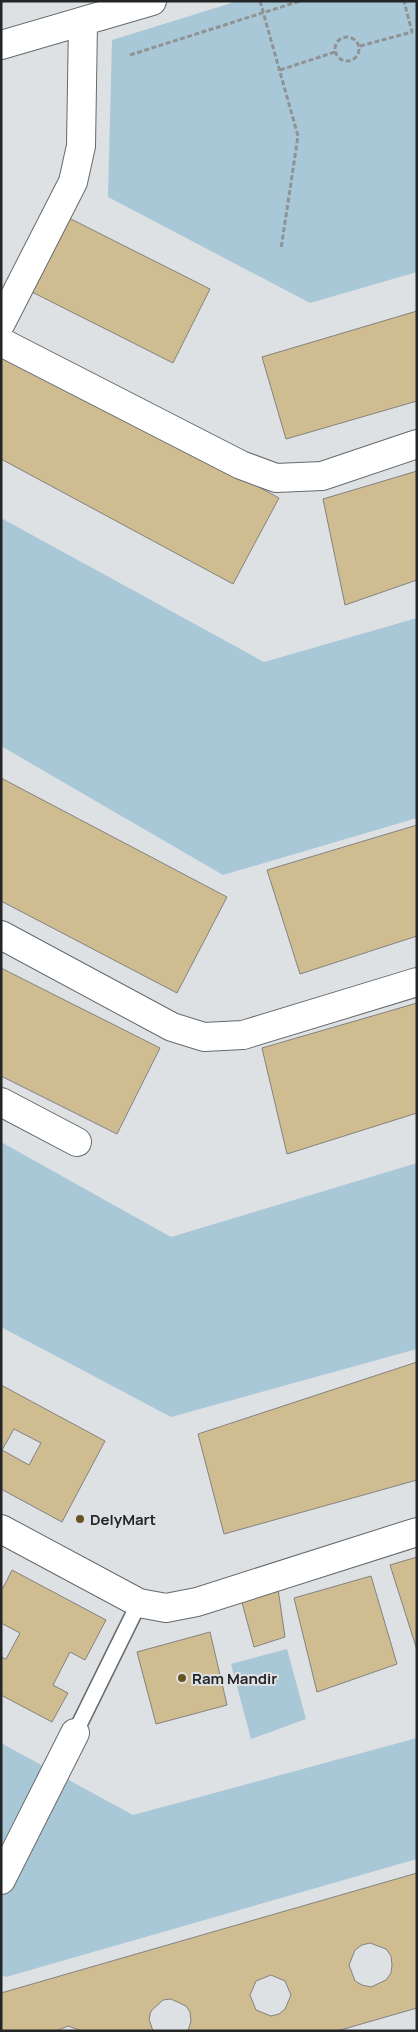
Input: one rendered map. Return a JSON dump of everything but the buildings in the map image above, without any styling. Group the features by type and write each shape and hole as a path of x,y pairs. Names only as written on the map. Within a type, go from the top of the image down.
{"street":[{"path":"1,45 83,23 152,1"},
{"path":"1,323 73,182 80,146 83,23"},
{"path":"1,342 241,465 276,478 322,476 417,444"},
{"path":"1,935 172,1027 204,1037 243,1035 417,982"},
{"path":"1,1102 77,1142"},
{"path":"1,1529 139,1603 166,1608 197,1602 417,1532"},
{"path":"1,1880 75,1733"}],"lane":[{"path":"75,1733 139,1603"}],"path":[{"path":"260,1 298,136 281,248"},
{"path":"130,55 300,1"},
{"path":"360,46 412,32 404,1"},
{"path":"344,37 354,38 360,46 358,56 350,62 341,60 335,52 336,43 344,37"},
{"path":"280,70 335,52"}],"shaded area":[{"path":"238,1 416,1 417,272 310,303 108,197 112,40"},
{"path":"1,518 264,662 417,618 417,818 223,875 1,746"},
{"path":"1,1142 171,1237 417,1163 417,1349 171,1417 1,1327"},
{"path":"287,1649 306,1719 251,1739 231,1664"},
{"path":"417,1738 417,1859 6,1977 1,1975 1,1743 133,1815"}],"place":[{"name":"DelyMart","path":"80,1519"},
{"name":"Ram Mandir","path":"182,1678"}]}
